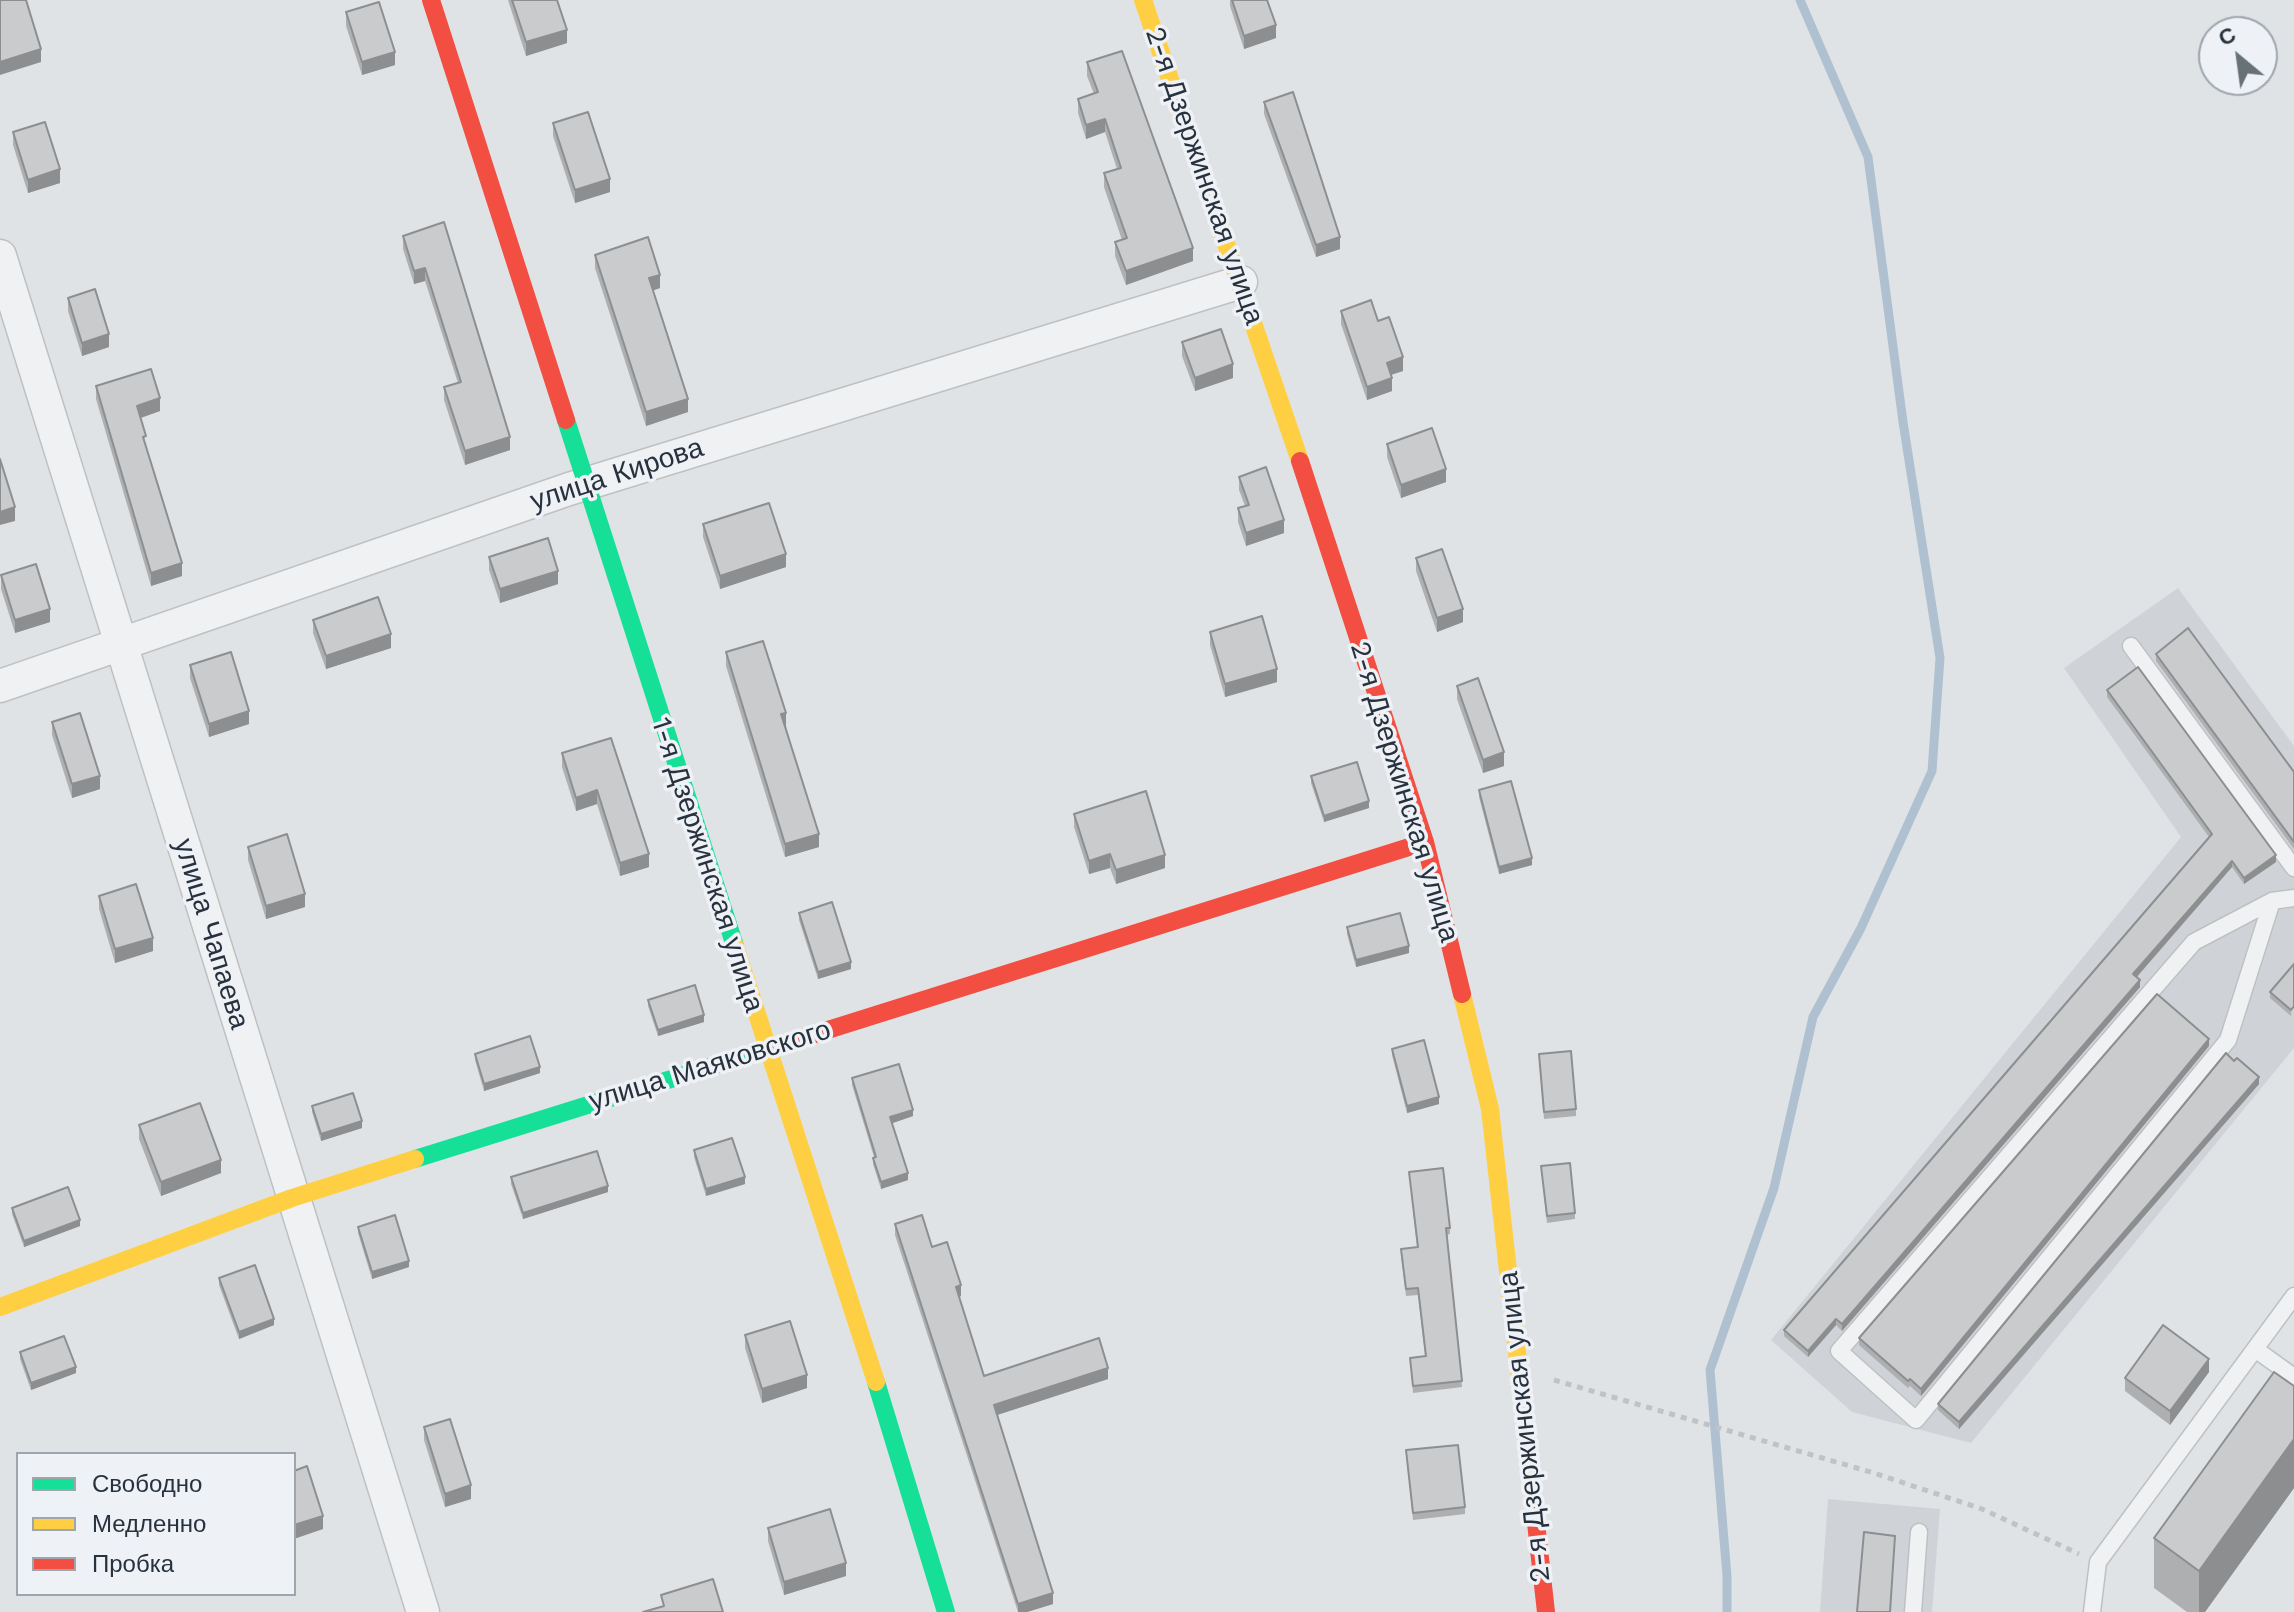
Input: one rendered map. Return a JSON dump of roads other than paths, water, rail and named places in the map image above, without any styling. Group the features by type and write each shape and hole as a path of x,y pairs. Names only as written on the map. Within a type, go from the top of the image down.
{"street":[{"name":"1-я Дзержинская улица","path":"431,0 893,1436 946,1612"},
{"name":"2-я Дзержинская улица","path":"1143,0 1241,282 1425,842 1490,1109 1546,1612"},
{"name":"улица Чапаева","path":"0,256 423,1612"},
{"name":"улица Кирова","path":"0,686 585,484 1241,282"},
{"name":"улица Маяковского","path":"0,1307 292,1198 1425,842"}],"lane":[{"path":"2131,646 2294,868"},
{"path":"2272,901 2228,1040 1916,1420 1839,1351 2194,942 2272,901 2294,898"},
{"path":"2092,1612 2098,1562 2294,1296"},
{"path":"2255,1349 2294,1377"},
{"path":"1913,1612 1919,1532"}],"waterway":[{"path":"1727,1612 1727,1576 1710,1370 1774,1188 1813,1017 1861,928 1932,771 1940,658 1903,422 1868,157 1800,0"}]}
